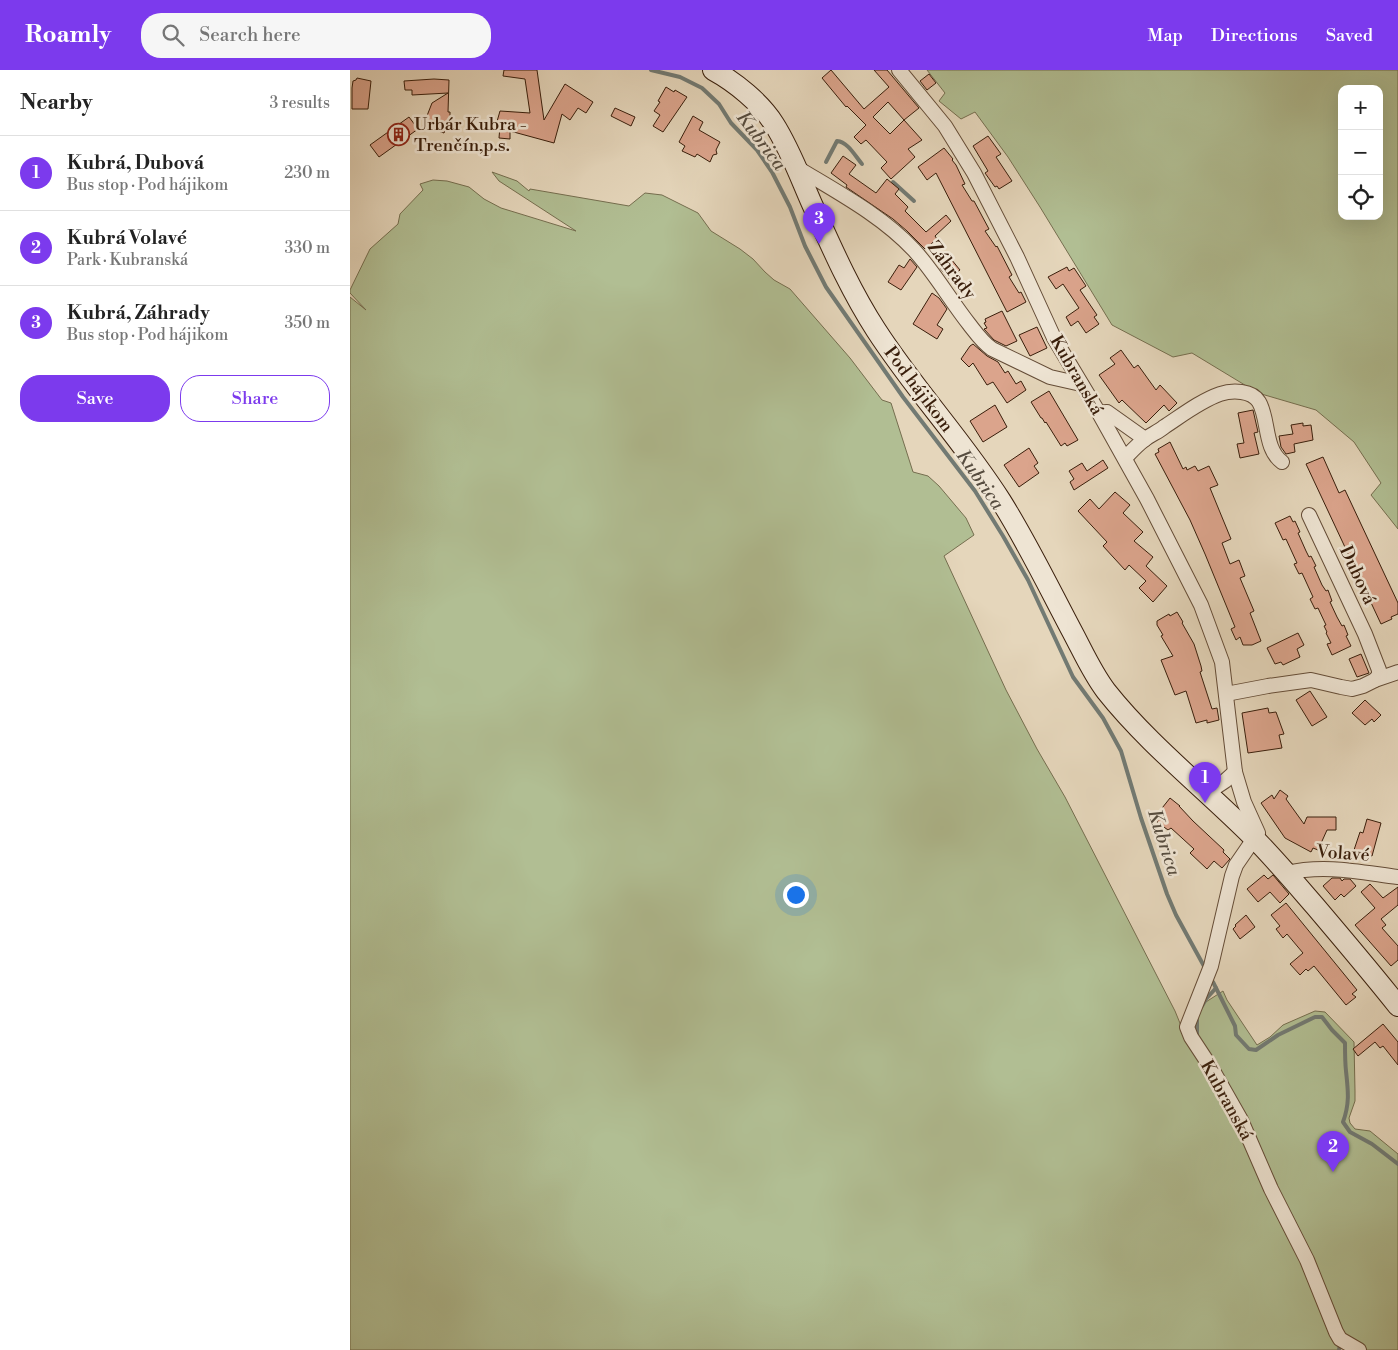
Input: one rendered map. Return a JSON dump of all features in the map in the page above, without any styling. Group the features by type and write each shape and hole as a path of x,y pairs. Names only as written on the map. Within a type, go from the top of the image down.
{"street":[{"name":"Pod hájikom","path":"713,70 747,94 774,123 855,295 876,330 1001,501 1104,688 1125,714 1254,838"},
{"name":"Kubranská","path":"899,70 945,126 974,173 1017,257 1054,338 1100,413 1152,507 1201,604 1222,662 1235,772 1244,802 1258,833 1236,865 1232,876 1211,966 1188,1028 1191,1037 1241,1120 1271,1189 1307,1260 1336,1332 1340,1339 1359,1350"},
{"name":"Záhrady","path":"796,167 860,206 892,229 933,274 985,344 999,353 1050,376 1082,384"},
{"path":"1125,458 1145,439 1203,402 1220,394 1236,391 1252,395 1258,400 1275,455 1282,462"},
{"path":"1100,413 1107,412 1145,439"},
{"name":"Dubová","path":"1308,515 1365,634 1379,670 1379,675 1375,680"},
{"path":"1226,694 1311,680 1352,689 1398,672"},
{"path":"1207,793 1235,772"},
{"path":"1254,838 1350,947 1398,1006"},
{"name":"Volavé","path":"1286,873 1304,869 1336,868 1398,877"}],"green space":[{"path":"927,70 1398,70 1398,529 1371,495 1381,483 1354,442 1316,410 1258,393 1192,353 1173,357 1112,325 1008,157 975,112 961,119 939,101 945,93"},
{"path":"492,172 517,181 529,191 530,189 629,206 645,193 662,195 698,213 711,231 740,249 774,280 790,289 850,358 882,400 891,403 913,472 928,476 939,486 966,518 974,535 944,556 1006,690 1065,797 1175,1011 1184,1033 1228,1104 1341,1346 1339,1350 350,1350 350,297 366,310 350,293 350,290 370,249 398,224 400,214 423,190 420,184 433,180 447,181 469,187 484,199 501,208 576,231 499,181"},
{"path":"1223,991 1257,1045 1270,1037 1283,1025 1315,1011 1325,1012 1354,1042 1355,1101 1349,1118 1350,1123 1355,1129 1370,1131 1398,1154 1398,1350 1364,1350 1344,1335 1193,1025 1198,1007"}],"building":[{"path":"504,70 537,70 544,120 565,84 593,102 586,113 578,108 570,120 562,114 554,143 510,131 510,139 499,138 500,126 496,125 500,111 530,113 525,79 503,76"},
{"path":"831,70 864,109 889,87 874,70 887,70 919,108 904,120 922,140 908,149 915,157 891,179 881,168 887,162 866,140 861,144 854,137 866,125 846,107 822,78","holes":["888,102 904,120 890,134 873,117"]},
{"path":"929,74 936,83 927,90 920,81"},
{"path":"357,78 371,81 368,109 352,109 353,81"},
{"path":"449,80 448,112 450,112 450,117 444,133 423,126 432,103 448,93 412,95 412,90 405,90 404,81"},
{"path":"666,87 687,97 663,132 653,126 660,115 654,111"},
{"path":"615,108 635,117 631,126 611,116"},
{"path":"693,116 703,122 699,130 720,142 716,150 717,154 713,155 710,162 697,154 695,157 682,151 685,146 679,142"},
{"name":"Urbár Kubra - Trenčín,p.s.","path":"409,117 418,129 379,157 370,145"},
{"path":"988,136 1001,154 996,157 1012,181 999,189 997,186 995,187 985,173 988,171 973,146"},
{"path":"944,148 953,159 965,184 962,185 972,201 974,201 989,229 985,231 997,246 1012,275 1009,277 1026,302 1007,312 936,173 927,180 918,167"},
{"path":"843,156 856,165 849,174 876,193 887,179 899,189 895,194 908,207 905,211 926,232 946,215 951,221 935,236 937,239 925,249 893,219 846,187 847,185 831,173"},
{"path":"910,259 917,267 901,290 888,282 899,265 904,268"},
{"path":"951,259 960,270 949,279 940,268"},
{"path":"1067,267 1069,271 1074,268 1086,286 1080,290 1097,315 1094,317 1099,324 1086,333 1078,321 1071,326 1066,317 1079,308 1063,284 1056,289 1048,277"},
{"path":"932,293 939,298 947,309 937,325 943,329 937,339 913,324"},
{"path":"1002,311 1017,341 1006,346 994,340 984,329 987,328 984,323 986,322 985,319"},
{"path":"1037,327 1047,348 1030,356 1019,335"},
{"path":"973,344 987,356 998,362 1005,373 1008,371 1016,384 1021,381 1026,390 1007,403 993,382 987,385 973,363 969,367 961,359"},
{"path":"1121,350 1134,368 1138,365 1156,390 1160,385 1177,403 1169,411 1164,405 1146,423 1122,400 1119,403 1099,375 1115,364 1110,358"},
{"path":"1049,391 1078,440 1067,446 1065,443 1061,446 1031,402"},
{"path":"995,405 1007,427 983,442 970,421"},
{"path":"1253,410 1258,432 1254,433 1259,454 1240,458 1237,444 1244,443 1238,413"},
{"path":"1303,423 1303,426 1311,425 1313,440 1294,444 1295,452 1286,454 1281,447 1279,436 1293,434 1291,425"},
{"path":"1170,442 1183,469 1186,467 1187,470 1195,466 1198,471 1209,466 1218,485 1210,488 1231,539 1222,543 1230,564 1239,560 1245,576 1240,578 1254,611 1250,613 1261,641 1252,645 1243,645 1240,637 1236,640 1231,629 1235,627 1205,554 1190,520 1155,454 1159,452 1158,449"},
{"path":"1029,448 1038,463 1034,466 1039,473 1019,487 1004,465"},
{"path":"1323,457 1339,493 1345,490 1398,603 1398,614 1381,624 1306,464"},
{"path":"1103,460 1108,468 1074,490 1070,482 1074,479 1069,471 1082,463 1087,471"},
{"path":"1115,492 1130,505 1123,513 1143,532 1134,541 1153,557 1146,566 1167,586 1153,602 1139,588 1146,581 1129,565 1125,570 1103,546 1107,542 1078,511 1090,499 1099,509"},
{"path":"1290,516 1293,522 1295,521 1306,551 1316,566 1314,567 1322,585 1326,591 1328,590 1332,601 1330,602 1348,635 1346,636 1351,646 1332,655 1327,644 1331,643 1324,626 1326,625 1318,608 1315,609 1310,599 1313,597 1302,573 1299,574 1294,564 1297,563 1286,539 1283,540 1275,523"},
{"path":"1177,612 1194,644 1201,666 1202,671 1200,672 1212,709 1217,708 1219,720 1207,723 1207,720 1196,723 1186,691 1175,695 1161,660 1173,656 1161,636 1163,635 1157,625 1157,621"},
{"path":"1298,633 1304,645 1297,649 1300,657 1283,665 1281,662 1275,664 1267,648"},
{"path":"1361,654 1369,673 1357,677 1349,659"},
{"path":"1310,691 1327,717 1312,726 1296,700"},
{"path":"1365,700 1381,715 1374,722 1372,719 1365,725 1352,713"},
{"path":"1268,708 1269,713 1276,712 1284,734 1279,735 1282,748 1248,753 1242,713"},
{"path":"1280,790 1288,796 1286,799 1304,824 1307,817 1336,817 1336,830 1327,830 1318,850 1313,848 1311,852 1285,838 1261,803 1272,795 1274,799"},
{"path":"1170,798 1224,850 1223,852 1230,859 1222,868 1214,861 1207,869 1190,853 1194,849 1171,828 1168,830 1157,822 1158,820 1155,817"},
{"path":"1367,819 1381,823 1372,856 1354,850 1360,832 1363,833"},
{"path":"1264,875 1268,879 1273,875 1289,894 1280,903 1270,892 1258,902 1247,889"},
{"path":"1332,878 1340,878 1342,881 1350,879 1356,886 1344,897 1341,894 1335,900 1323,886"},
{"path":"1370,884 1383,898 1398,887 1398,905 1381,919 1386,925 1382,928 1398,946 1398,960 1391,966 1355,925 1375,908 1361,892"},
{"path":"1286,903 1357,990 1352,994 1356,997 1346,1005 1314,966 1308,971 1306,969 1300,975 1290,964 1303,953 1287,934 1283,938 1276,929 1280,926 1271,915"},
{"path":"1246,915 1255,927 1240,939 1233,929"},
{"path":"1383,1024 1398,1042 1398,1065 1383,1046 1380,1048 1375,1042 1358,1056 1353,1049"}],"waterway":[{"name":"Kubrica","path":"651,70 680,77 702,88 719,104 731,123 757,150 772,172 790,207 805,246 826,287 903,397 975,491 1003,536 1028,580 1073,677 1103,718 1121,751 1167,894 1176,915 1205,968"},
{"path":"826,162 837,141 845,144 862,164"},
{"path":"893,182 914,201"},
{"name":"Kubrica","path":"1213,982 1235,1026 1236,1035 1249,1049 1256,1050 1278,1035 1315,1017 1322,1017 1345,1043 1348,1096 1343,1122 1350,1132 1372,1144 1398,1164"},
{"path":"1202,1006 1216,988"},
{"path":"1197,1020 1197,1035"},
{"path":"1339,1343 1339,1350"}],"place":[{"name":"Urbár Kubra - Trenčín,p.s.","path":"398,134"},
{"name":"Kubrá, Záhrady","path":"819,244"},
{"name":"Kubrá, Dubová","path":"1205,803"},
{"name":"Kubrá Volavé","path":"1333,1172"}]}
